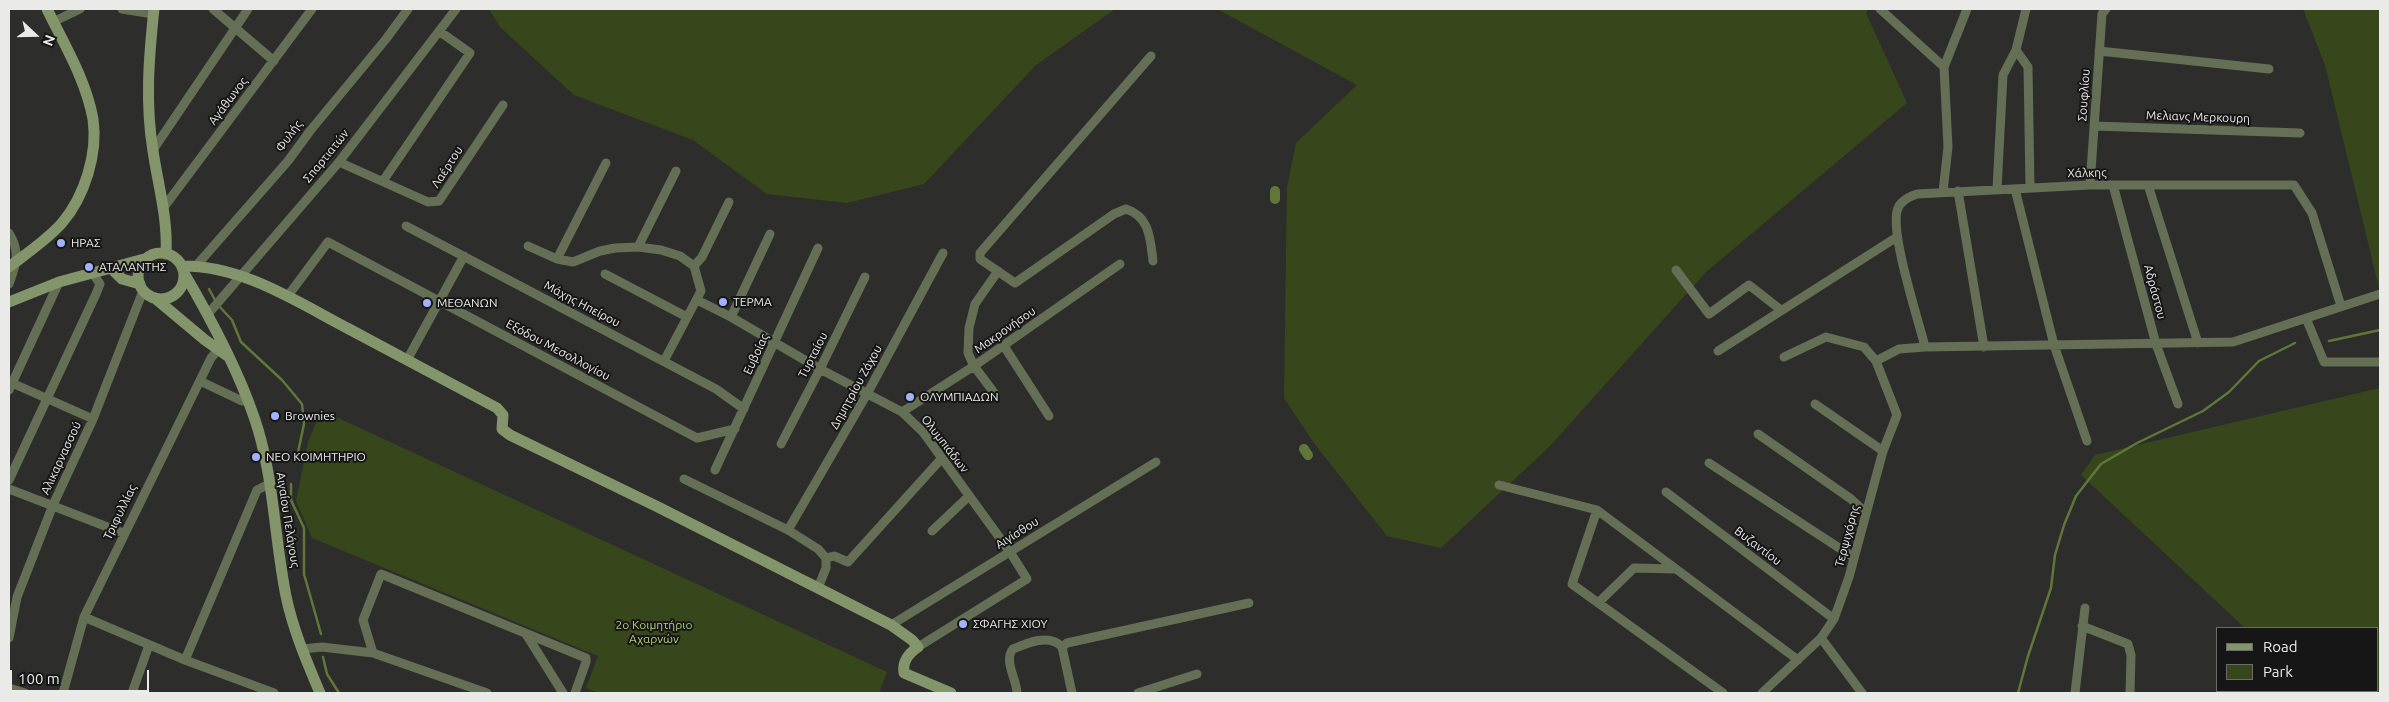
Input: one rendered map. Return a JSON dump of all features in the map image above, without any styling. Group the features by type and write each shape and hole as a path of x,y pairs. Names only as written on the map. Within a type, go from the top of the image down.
{"street":[{"path":"13,264 62,223 77,201 88,174 94,145 93,119 83,84 47,9"},
{"path":"54,22 80,9"},
{"path":"122,9 153,12 148,58 148,107 153,150 164,207 167,234 166,254"},
{"path":"213,9 274,61"},
{"path":"153,150 248,9"},
{"name":"Αγάθωνος","path":"164,207 312,9"},
{"name":"Φυλής","path":"196,266 288,161 310,130 386,39 408,9"},
{"name":"Σπαρτιατών","path":"208,314 339,162 456,9"},
{"path":"1880,9 1944,67"},
{"path":"1943,192 1948,147 1944,67 1967,9"},
{"path":"1997,190 2003,75 2016,50 2026,9"},
{"name":"Σουφλίου","path":"2090,185 2102,14 2106,9"},
{"path":"383,181 470,53 439,31"},
{"path":"2016,50 2028,67 2030,188"},
{"path":"2099,51 2268,69"},
{"path":"1151,56 980,254 980,259 1015,283 1114,214 1126,209 1137,212 1143,219 1150,241 1152,260"},
{"name":"Λαέρτου","path":"339,162 428,202 439,201 503,105"},
{"name":"Μελιανς Μερκουρη","path":"2094,126 2300,132"},
{"path":"557,259 606,163"},
{"path":"638,247 676,171"},
{"name":"Χάλκης","path":"1925,347 1897,237 1897,211 1902,202 1917,194 2090,185 2294,185 2312,213 2342,306"},
{"name":"Αδράστου","path":"2114,185 2156,344 2178,404"},
{"name":"Αδράστου","path":"2148,185 2198,343"},
{"path":"2015,189 2054,346 2087,440"},
{"path":"1958,191 1984,347"},
{"path":"694,266 702,257 729,202"},
{"name":"Μάχης Ηπείρου","path":"406,226 716,389 744,409"},
{"path":"9,233 14,242 13,264 9,284"},
{"path":"731,317 770,234"},
{"path":"1718,351 1897,237"},
{"name":"Εξόδου Μεσολλογίου","path":"287,297 328,242 696,438 735,429"},
{"path":"528,246 557,259 573,262 600,251 638,247 680,256 694,266 701,291 664,361"},
{"name":"Ευβοίας","path":"715,470 818,248"},
{"path":"9,302 59,282 92,272 153,255 166,254 173,256 183,270 184,282 177,293 170,297 156,299"},
{"name":"Δημητρίου Ζάχου","path":"788,530 867,394 943,254"},
{"path":"407,360 464,256"},
{"path":"142,288 139,270 144,259"},
{"name":"Μακρονήσου","path":"902,412 1004,346 1120,264"},
{"path":"183,270 196,266 241,276 287,297 497,408 502,415 502,429 510,435 658,506 891,625 912,640 918,647 910,652 903,667 904,673 951,693"},
{"path":"110,267 122,279 142,288 229,357"},
{"name":"Αιγαίου Πελάγους","path":"183,270 208,314 229,357 254,418 269,484 286,598 320,693"},
{"path":"1676,270 1709,314 1749,285 1781,310"},
{"path":"995,394 974,366 968,353 969,328 976,304 988,283 998,271"},
{"path":"9,480 48,400 100,284 92,272"},
{"path":"605,274 687,317"},
{"name":"Τυρταίου","path":"781,444 820,370 865,277"},
{"path":"59,282 10,387 48,400 93,419"},
{"name":"Αλικαρνασσού","path":"9,638 17,597 53,504 93,419 142,288"},
{"path":"1784,358 1826,337 1864,347 1876,361 1899,350 1925,347 2233,342 2380,294"},
{"name":"Ολυμπιάδων","path":"697,300 731,317 820,370 902,412 922,432 1010,552 1027,579 918,647"},
{"path":"2306,318 2324,362 2378,362"},
{"path":"1004,346 1049,416"},
{"name":"Τριφυλλίας","path":"63,693 84,617 200,381 218,350"},
{"name":"Τερψιχόρης","path":"1762,693 1821,638 1834,619 1883,451 1897,415 1876,361"},
{"path":"200,381 242,402 247,399"},
{"path":"1815,404 1883,451"},
{"path":"1758,434 1851,498 1865,512"},
{"path":"826,558 834,556 848,562 942,458"},
{"name":"Αιγίσθου","path":"891,625 1156,462"},
{"path":"1709,463 1853,557"},
{"path":"684,479 788,530 818,549 826,558 826,568 818,588"},
{"path":"185,660 257,490 269,484"},
{"path":"1499,485 1597,510 1798,660"},
{"path":"9,489 53,504 124,533"},
{"name":"Βυζαντίου","path":"1666,492 1834,619"},
{"path":"932,531 969,496"},
{"path":"1597,510 1572,584 1723,693"},
{"path":"1598,603 1634,568 1675,569"},
{"path":"373,653 363,620 381,574 586,658 575,693"},
{"path":"1062,647 1068,643 1249,603"},
{"path":"2075,693 2085,608"},
{"path":"84,617 185,660 274,693"},
{"path":"2082,626 2122,640 2128,644 2132,655 2130,693"},
{"path":"526,633 562,693"},
{"path":"1821,638 1862,693"},
{"path":"1017,693 1009,654 1012,649 1049,639 1056,641 1062,647 1072,693"},
{"path":"132,693 150,645"},
{"path":"303,649 322,647 373,653 487,693"},
{"path":"1138,693 1197,674"},
{"path":"9,688 26,693"}],"green space":[{"path":"489,9 1115,9 1036,65 924,184 847,203 767,194 693,140 574,95 500,27"},
{"path":"1207,9 1869,9 1866,13 1907,103 1706,272 1549,447 1441,548 1387,536 1314,443 1284,398 1287,187 1296,143 1357,85 1219,10"},
{"path":"2303,9 2380,9 2380,292 2325,65"},
{"path":"2380,388 2380,693 2313,692 2379,692 2379,627 2244,627 2081,475 2095,455"},
{"name":"2ο Κοιμητήριο Αχαρνών","path":"321,410 887,672 879,693 600,693 586,688 598,656 312,538 296,501 308,442"}],"waterway":[{"path":"1275,191 1275,199"},
{"path":"209,289 215,300"},
{"path":"218,305 232,320 241,342 282,380 302,404 304,424 296,462"},
{"path":"2329,341 2380,330"},
{"path":"2018,693 2028,656 2051,588 2055,555 2064,525 2076,496 2101,464 2137,443 2203,411 2229,392 2259,361 2295,343"},
{"path":"1304,449 1308,455"},
{"path":"291,484 291,500 304,528 304,574 321,634"},
{"path":"323,657 327,674 339,693"}],"place":[{"name":"ΗΡΑΣ","path":"61,243"},
{"name":"ΑΤΑΛΑΝΤΗΣ","path":"89,267"},
{"name":"ΤΕΡΜΑ","path":"723,302"},
{"name":"ΜΕΘΑΝΩΝ","path":"427,303"},
{"name":"ΟΛΥΜΠΙΑΔΩΝ","path":"910,397"},
{"name":"Brownies","path":"275,416"},
{"name":"ΝΕΟ ΚΟΙΜΗΤΗΡΙΟ","path":"256,457"},
{"name":"ΣΦΑΓΗΣ ΧΙΟΥ","path":"963,624"}]}
